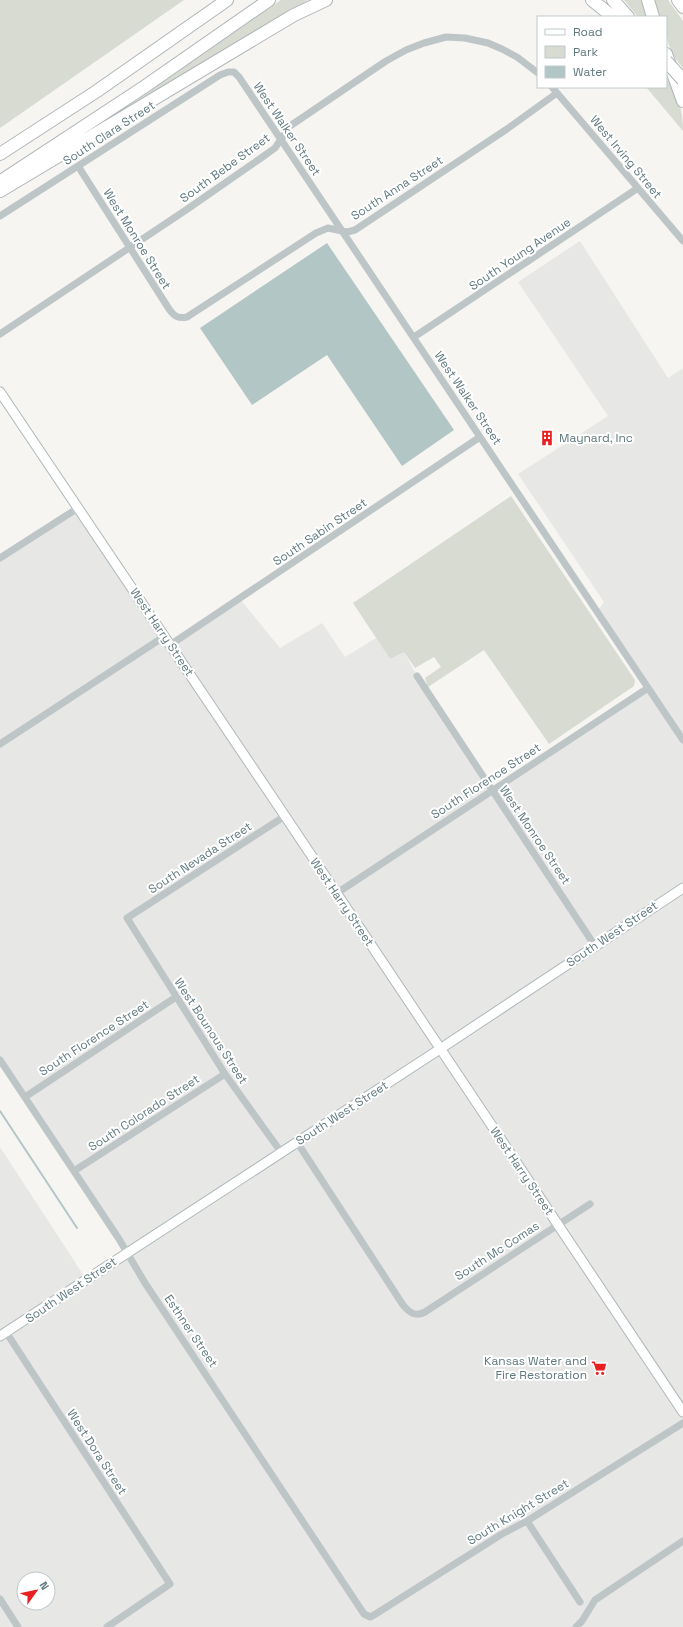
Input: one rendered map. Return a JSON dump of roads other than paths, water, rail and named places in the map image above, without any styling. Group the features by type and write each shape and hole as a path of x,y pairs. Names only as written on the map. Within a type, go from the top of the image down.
{"highway":[{"path":"0,154 97,91 227,0"},
{"path":"0,182 144,87 269,0"},
{"path":"307,8 318,0"},
{"path":"0,191 294,15 326,0"},
{"path":"592,0 613,16"},
{"path":"613,0 627,16"},
{"path":"648,0 653,16"},
{"path":"678,0 683,7"},
{"path":"667,57 683,102"},
{"path":"667,62 683,80"}],"street":[{"name":"South Bebe Street","path":"0,334 261,158 275,148 290,126 386,61 406,50 446,37 465,38 488,43 502,49 537,72"},
{"name":"West Walker Street","path":"231,72 234,72 239,77 683,740"},
{"name":"South Clara Street","path":"0,216 220,75 231,72"},
{"name":"West Irving Street","path":"553,88 683,242"},
{"name":"South Anna Street","path":"181,318 187,317 316,233 328,228 347,232 355,230 557,94"},
{"name":"West Monroe Street","path":"78,166 169,309 176,317 181,318"},
{"name":"South Young Avenue","path":"414,337 638,188"},
{"name":"West Harry Street","path":"0,392 165,636 683,1412"},
{"name":"South Sabin Street","path":"170,645 480,437"},
{"path":"0,558 78,508"},
{"path":"0,744 165,636"},
{"name":"West Monroe Street","path":"417,676 595,946"},
{"name":"South Florence Street","path":"336,893 648,688"},
{"name":"South Nevada Street","path":"127,918 285,816"},
{"name":"South West Street","path":"3,1334 440,1049 683,888"},
{"name":"West Bounous Street","path":"127,918 225,1074 281,1152"},
{"name":"South Florence Street","path":"24,1097 176,997"},
{"name":"Esthner Street","path":"0,1060 127,1252 145,1283 364,1614"},
{"name":"South Colorado Street","path":"74,1171 225,1074"},
{"name":"South Mc Comas","path":"297,1142 403,1305 411,1314 420,1315 425,1312 590,1204"},
{"name":"West Dora Street","path":"3,1334 170,1584 107,1627"},
{"name":"South Knight Street","path":"364,1614 370,1616 374,1615 502,1534 527,1521 683,1423"},
{"path":"527,1521 580,1602"},
{"path":"576,1627 582,1621 595,1600 683,1541"},
{"path":"0,1599 18,1627"}],"water":[{"path":"327,243 454,430 402,466 327,355 252,405 200,328"}],"waterway":[{"path":"0,1111 77,1228"}],"place":[{"name":"Maynard, Inc","path":"547,438"},
{"name":"Kansas Water and Fire Restoration","path":"599,1368"}]}
